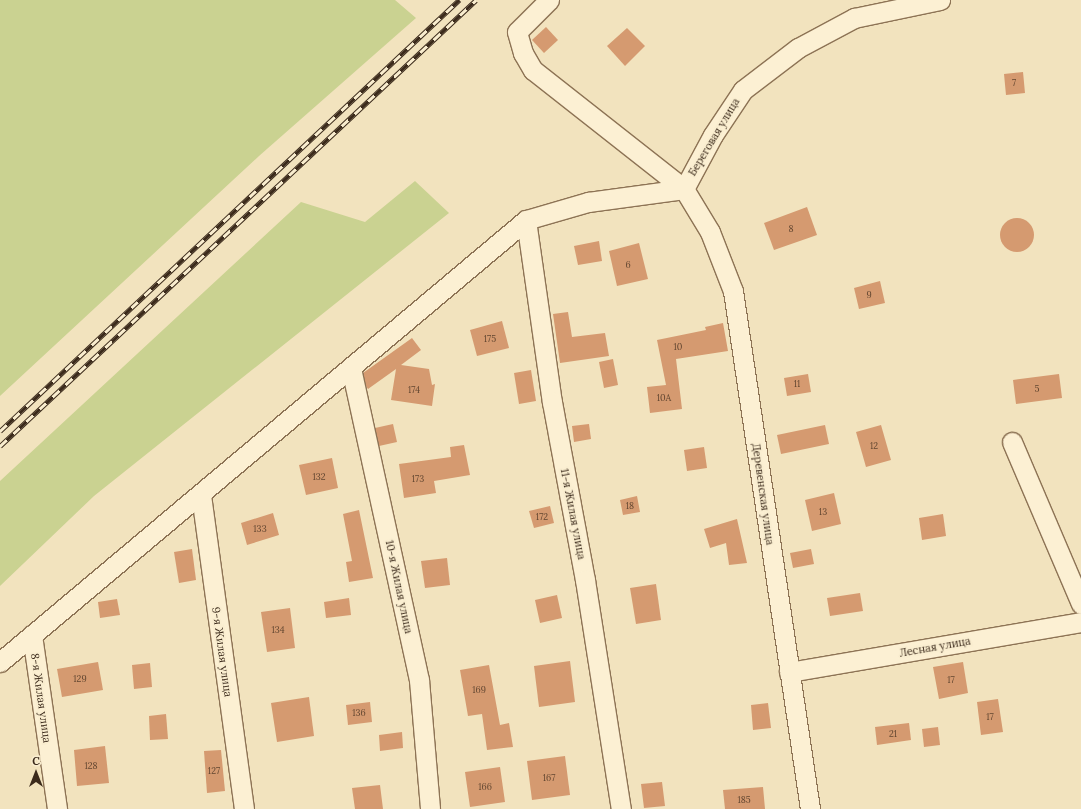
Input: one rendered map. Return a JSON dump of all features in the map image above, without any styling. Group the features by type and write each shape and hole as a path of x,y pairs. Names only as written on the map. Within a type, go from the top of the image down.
{"street":[{"path":"549,0 517,32 523,53 533,70 684,189"},
{"name":"Береговая улица","path":"684,189 713,135 743,90 798,48 854,18 940,0"},
{"path":"0,662 201,495 526,220 588,202 684,189"},
{"name":"Деревенская улица","path":"684,189 710,232 733,291 810,809"},
{"name":"11-я Жилая улица","path":"526,220 552,402 585,580 621,809"},
{"name":"10-я Жилая улица","path":"351,368 419,680 430,809"},
{"path":"1012,442 1081,604"},
{"name":"9-я Жилая улица","path":"201,495 244,809"},
{"name":"Лесная улица","path":"789,672 1081,622"},
{"name":"8-я Жилая улица","path":"32,635 57,809"}],"green space":[{"path":"0,0 395,0 416,18 259,156 0,396"},
{"path":"415,181 449,213 94,496 0,586 0,481 301,202 365,222"}],"building":[{"path":"546,27 558,40 544,53 532,40"},
{"path":"627,28 645,46 625,66 607,46"},
{"path":"1023,72 1025,93 1006,95 1004,74"},
{"path":"807,207 817,235 774,250 764,223"},
{"path":"1014,218 1020,218 1029,223 1033,229 1033,241 1029,247 1020,252 1014,252 1005,247 1000,238 1000,232 1005,223"},
{"path":"599,241 602,261 578,265 574,246"},
{"path":"639,243 648,279 617,286 609,251"},
{"path":"880,281 885,303 859,309 854,288"},
{"path":"568,312 572,337 605,333 609,356 560,363 553,314"},
{"path":"502,321 509,348 477,356 470,330"},
{"path":"723,323 728,351 676,359 682,409 650,413 647,387 666,385 657,340 706,330 705,327"},
{"path":"412,338 421,350 401,365 429,369 432,385 435,384 432,406 391,400 396,369 368,389 366,386 363,373"},
{"path":"613,359 618,385 604,388 599,362"},
{"path":"531,370 536,401 519,404 514,373"},
{"path":"808,374 811,392 787,396 784,378"},
{"path":"1059,374 1062,398 1016,404 1013,380"},
{"path":"393,424 397,442 379,446 375,428"},
{"path":"589,424 591,439 574,442 572,426"},
{"path":"825,425 829,444 781,454 777,435"},
{"path":"881,425 891,460 866,467 856,432"},
{"path":"464,445 470,475 434,481 436,493 404,498 399,464 451,457 450,447"},
{"path":"704,447 707,468 687,471 684,450"},
{"path":"332,458 338,488 306,495 299,465"},
{"path":"834,493 841,524 812,531 805,500"},
{"path":"637,496 640,512 623,515 620,500"},
{"path":"550,506 554,523 534,528 529,511"},
{"path":"359,510 373,578 349,582 346,562 352,561 343,514"},
{"path":"273,513 279,535 247,545 241,523"},
{"path":"943,514 946,536 922,540 919,518"},
{"path":"737,519 747,563 729,565 726,543 710,548 704,529"},
{"path":"192,549 196,580 179,583 174,552"},
{"path":"811,549 814,564 793,568 790,553"},
{"path":"447,558 450,585 425,588 421,561"},
{"path":"656,584 661,620 636,624 630,588"},
{"path":"860,593 863,611 830,616 827,598"},
{"path":"557,595 562,618 540,623 535,600"},
{"path":"349,598 351,615 326,618 324,602"},
{"path":"117,599 120,615 100,618 98,602"},
{"path":"290,608 295,648 267,652 261,612"},
{"path":"570,661 575,702 539,707 534,666"},
{"path":"98,662 103,690 62,697 57,669"},
{"path":"963,662 968,693 939,699 933,667"},
{"path":"150,663 152,687 134,689 132,665"},
{"path":"489,665 500,725 509,723 513,747 487,750 482,714 468,716 460,670"},
{"path":"309,697 314,736 277,742 271,703"},
{"path":"998,699 1003,732 981,735 977,702"},
{"path":"370,702 372,722 348,725 346,705"},
{"path":"768,703 771,728 753,730 751,705"},
{"path":"166,714 168,739 150,740 149,716"},
{"path":"909,723 911,740 877,745 875,727"},
{"path":"938,727 940,745 924,747 922,729"},
{"path":"402,732 403,748 380,751 379,735"},
{"path":"105,746 109,783 77,786 74,750"},
{"path":"221,750 225,791 207,793 204,751"},
{"path":"565,756 570,795 532,800 527,761"},
{"path":"500,767 505,802 470,807 465,772"},
{"path":"662,782 665,806 644,808 641,784"},
{"path":"380,785 383,809 355,809 352,788"},
{"path":"763,787 765,809 725,809 723,790"}],"railway":[{"path":"0,431 459,0"},
{"path":"0,446 476,0"}]}
